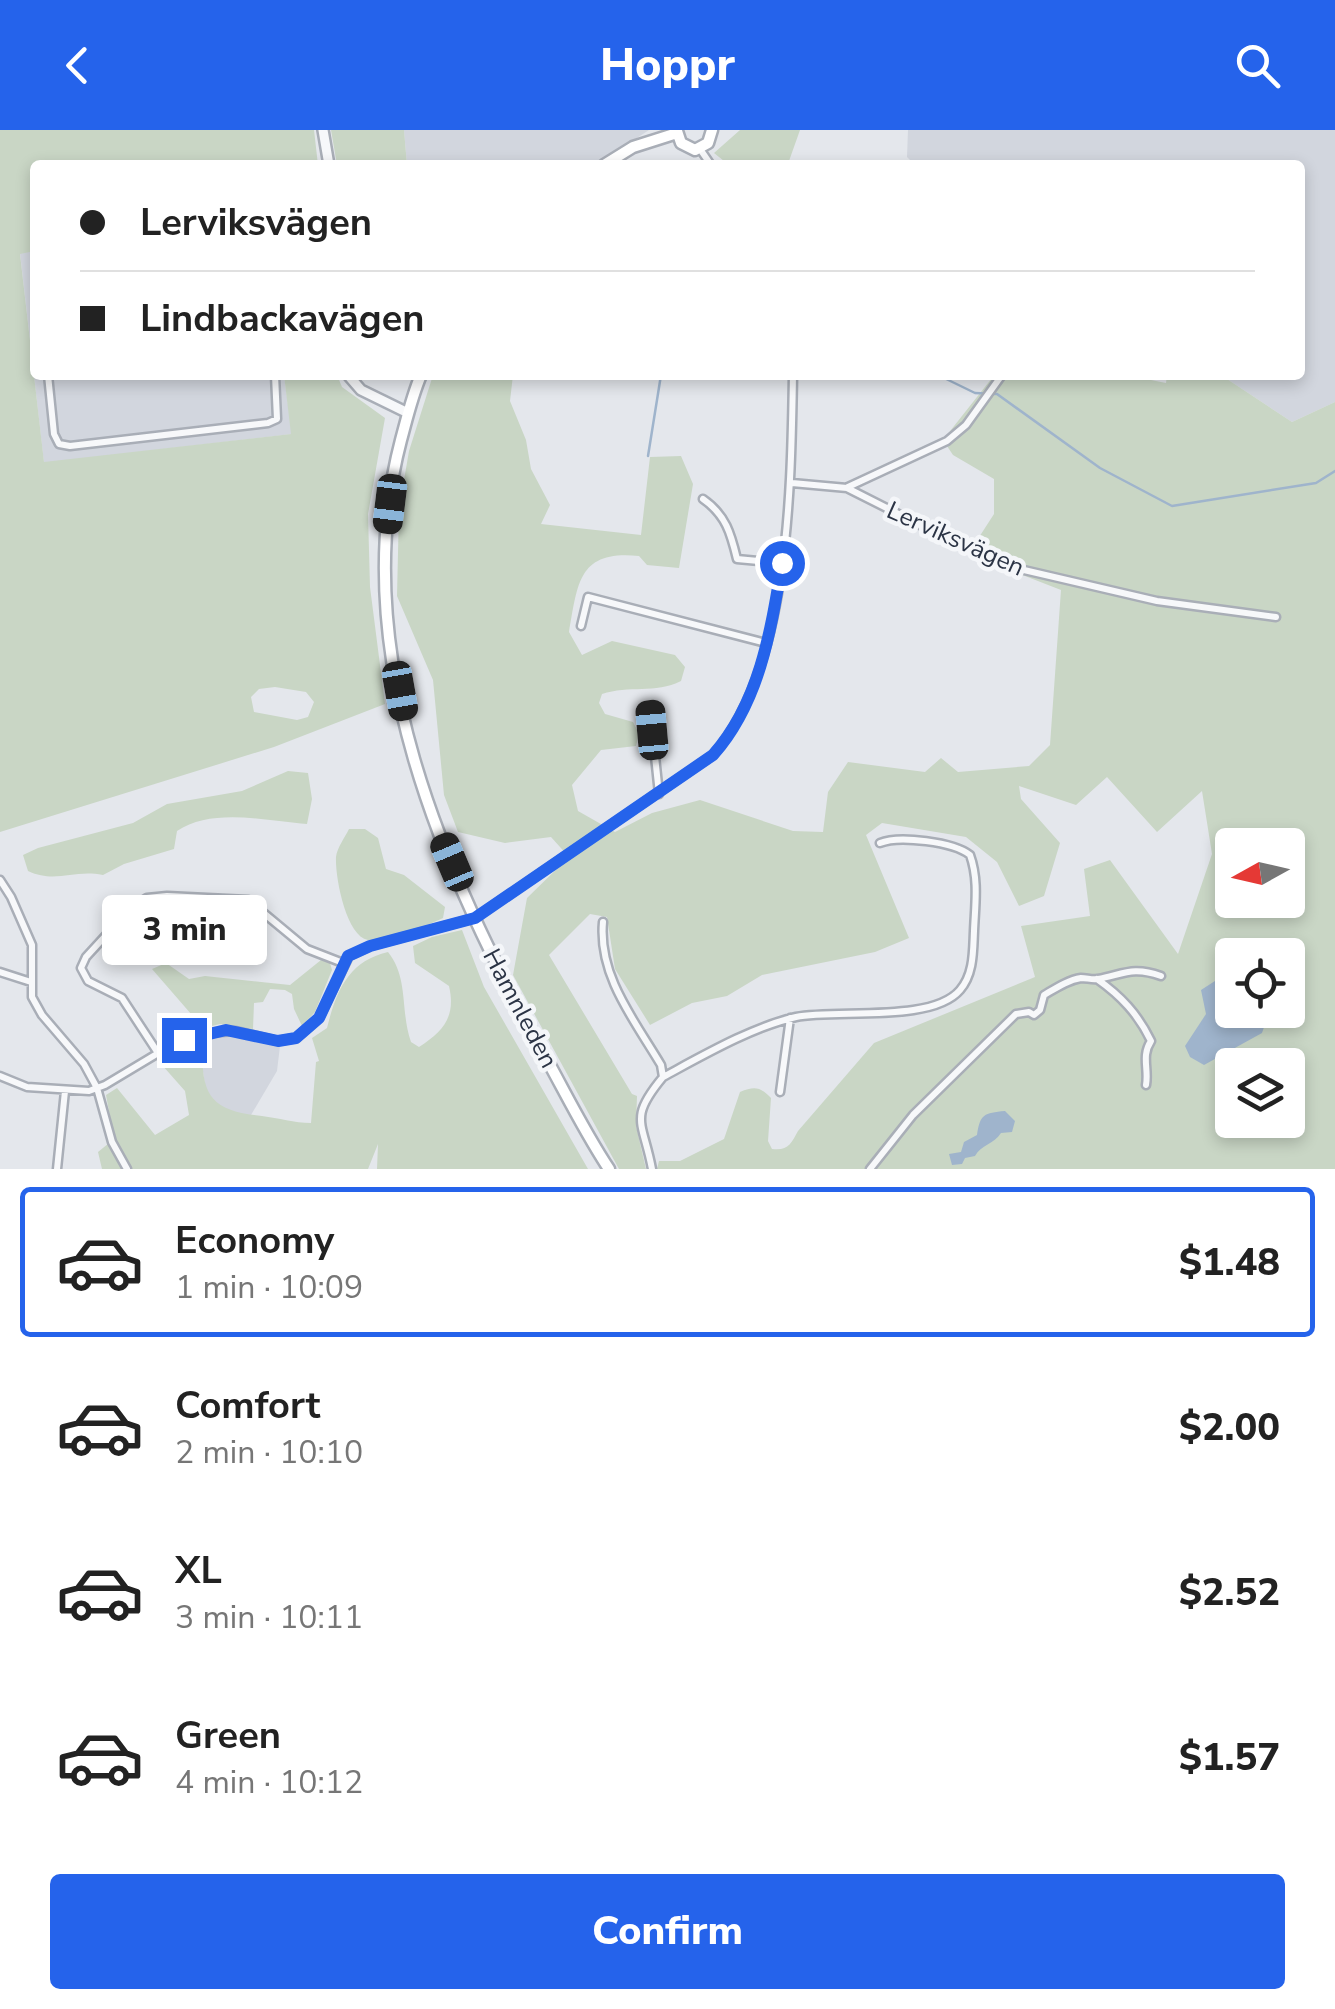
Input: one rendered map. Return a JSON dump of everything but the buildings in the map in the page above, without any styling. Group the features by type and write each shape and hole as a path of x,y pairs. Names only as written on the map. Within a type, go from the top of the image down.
{"main road":[{"path":"612,160 633,147 677,132 684,147 700,149 708,143 712,130"},
{"name":"Hamnleden","path":"419,380 394,468 385,539 386,620 414,756 440,834 500,974 609,1169"}],"street":[{"path":"323,130 328,160"},
{"path":"700,149 708,160"},
{"path":"49,380 54,434 59,444 70,446 268,423 277,419 279,410 276,380"},
{"path":"353,380 372,397 408,412"},
{"path":"0,1076 28,1087 65,1091 97,1088 184,1040 217,1031 242,1032 278,1041 296,1038 319,1018 343,963 360,949 475,918 713,755 726,741 753,691 766,643 792,483 794,380"},
{"name":"Lerviksvägen","path":"847,488 947,441 966,426 998,380"},
{"name":"Lerviksvägen","path":"792,483 847,488 991,558 1068,580 1157,601 1276,616"},
{"path":"703,499 723,518 734,540 737,560 782,563"},
{"path":"581,626 588,598 766,643"},
{"path":"650,709 659,794"},
{"path":"652,1169 639,1124 641,1105 663,1077 790,1018 931,1008 950,1000 962,989 972,964 976,883 970,855 952,844 892,840 880,843"},
{"path":"0,880 32,945 32,998 84,1064 97,1088 104,1122 127,1169"},
{"path":"158,1053 122,998 88,981 81,968 113,925 141,901 167,896 248,900 307,950 343,963"},
{"path":"604,922 602,938 610,976 661,1065 663,1077"},
{"path":"870,1169 913,1115 1016,1014 1034,1015 1040,1010 1044,995 1074,980 1097,979 1108,974 1147,971 1161,976"},
{"path":"0,972 31,982"},
{"path":"1097,979 1129,1004 1148,1034 1151,1041 1144,1062 1150,1074 1146,1085"},
{"path":"780,1092 790,1018"},
{"path":"57,1169 65,1091"}],"shaded area":[{"path":"404,130 649,130 604,160 407,160"},
{"path":"908,130 1335,130 1335,402 1292,422 1229,380 1305,380 1305,160 907,157"},
{"path":"30,252 30,340 20,253"},
{"path":"35,380 285,380 292,434 44,463"},
{"path":"224,1034 280,1046 277,1071 251,1115 236,1114 213,1103 205,1086 203,1042"}],"green space":[{"path":"0,130 314,130 317,160 30,160 30,252 20,254 30,341 30,380 35,380 44,462 291,434 285,380 339,380 342,387 385,418 368,514 370,587 385,704 274,747 0,832","holes":["275,687 306,692 314,702 308,717 297,720 254,712 251,697 259,689"]},
{"path":"331,130 404,130 407,160 336,160"},
{"path":"740,130 800,130 789,160 723,160 714,153"},
{"path":"431,380 512,380 510,401 526,440 531,469 550,505 541,524 641,535 650,457 681,456 693,484 679,568 647,565 639,556 604,558 592,564 579,585 569,632 582,655 612,641 675,655 685,667 681,681 602,694 599,703 605,714 633,722 639,734 636,746 601,750 572,785 578,811 615,832 652,813 700,800 793,831 823,832 828,792 848,762 925,772 941,758 958,772 1029,766 1050,745 1061,590 986,561 974,545 994,514 994,479 953,455 943,440 990,380 1229,380 1292,422 1335,402 1335,1169 657,1169 659,1161 680,1161 724,1139 740,1092 750,1089 760,1090 771,1098 768,1141 772,1149 785,1148 874,1043 1035,977 1021,926 1090,916 1084,869 1110,860 1178,954 1212,854 1202,791 1157,832 1107,777 1076,805 1019,786 1021,799 1060,843 1044,896 1019,906 997,862 966,837 882,823 866,835 909,938 875,952 762,975 727,996 692,1003 650,1025 615,969 607,917 590,914 549,955 632,1094 637,1096 636,1126 646,1169 619,1169 513,975 527,898 569,857 551,837 505,843 458,832 444,795 433,680 397,596 399,509 409,451"},
{"path":"288,771 308,773 312,799 307,824 240,817 206,819 177,831 174,849 124,864 103,875 47,876 28,871 23,855 38,848 133,823 167,804 242,791"},
{"path":"349,829 365,829 378,838 386,869 404,875 445,907 443,918 385,939 368,940 360,936 343,904 336,866 338,850"},
{"path":"462,930 484,987 588,1169 377,1169 378,1144 368,1169 102,1169 98,1152 114,1139 106,1095 117,1088 155,1135 189,1115 185,1091 162,1065 178,1052 203,1042 207,1087 220,1104 244,1114 311,1123 319,1061 312,1038 327,1028 340,991 353,971 374,956 388,952 402,984 411,1042 419,1047 446,1022 451,997 449,986 415,963 413,946"},
{"path":"321,960 330,963 332,970 315,1012 302,1026 292,994 270,989 263,1002 254,1003 253,1029 220,1024 200,1029 152,969 166,963 189,979 205,976 290,985"}],"water":[{"path":"1215,981 1215,1028 1264,1028 1262,1033 1235,1048 1215,1048 1215,1059 1204,1065 1190,1057 1185,1046 1206,1014 1201,990"},
{"path":"1005,1111 1015,1121 1012,1132 1001,1133 975,1156 952,1165 949,1154 961,1152 964,1142 977,1135 984,1116"}],"waterway":[{"path":"648,456 660,380"},
{"path":"948,380 975,393 997,394 1100,468 1172,506 1316,483 1335,471"}],"route":[{"path":"184,1040 226,1030 278,1041 296,1038 319,1018 348,956 370,946 475,918 713,755 738,723 753,691 782,563"}]}
